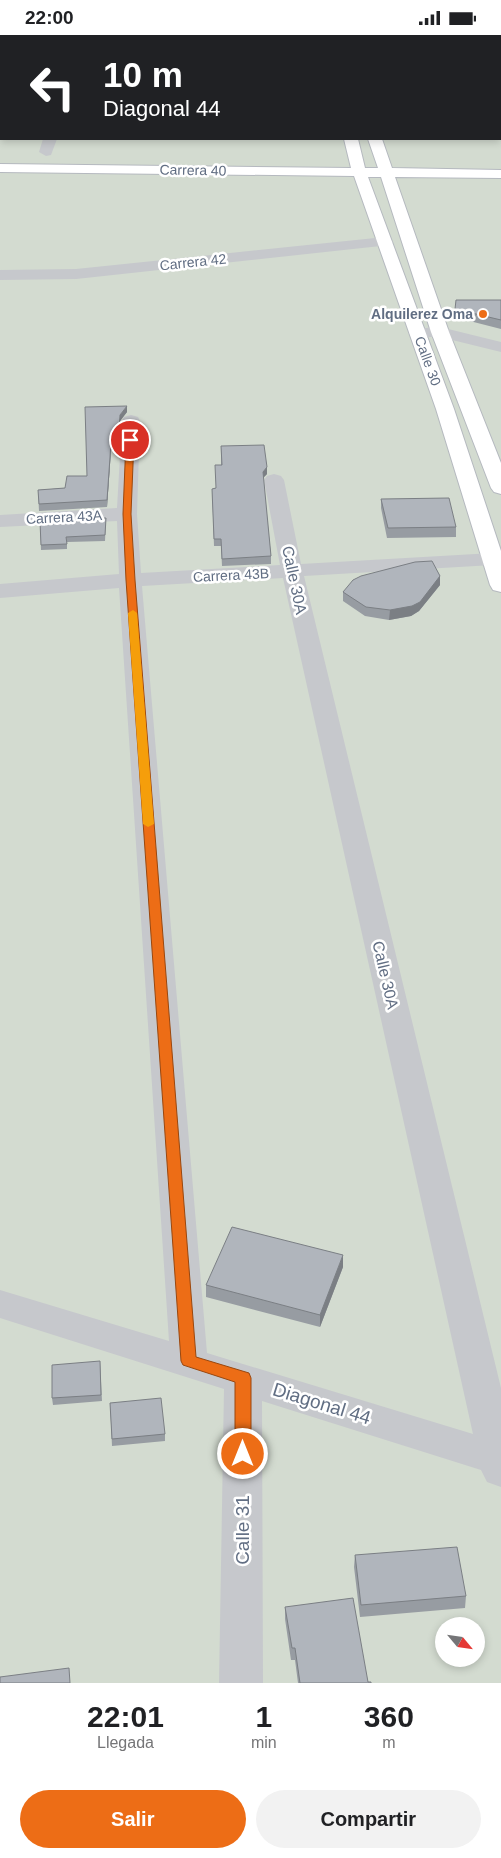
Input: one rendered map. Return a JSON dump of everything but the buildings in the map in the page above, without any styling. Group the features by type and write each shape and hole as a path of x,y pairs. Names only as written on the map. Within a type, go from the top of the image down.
{"main road":[{"name":"Calle 30","path":"350,140 357,164 445,409 501,585"},
{"name":"Calle 30","path":"375,140 440,332 501,488"},
{"path":"28,152 51,152"},
{"path":"336,156 357,164 381,156 399,156"},
{"name":"Carrera 40","path":"0,168 357,164 386,173 501,173"}],"street":[{"path":"50,140 51,152"},
{"name":"Carrera 42","path":"0,275 76,274 385,242"},
{"path":"418,333 440,332 501,347"},
{"path":"131,421 127,514 130,580 189,1361"},
{"name":"Calle 30A","path":"274,480 292,571 500,1462"},
{"name":"Carrera 43A","path":"0,521 127,514"},
{"name":"Carrera 43B","path":"0,591 130,580 493,559"},
{"name":"Diagonal 44","path":"0,1304 243,1378 500,1462"},
{"name":"Calle 31","path":"241,1683 243,1378"}],"shaded area":[{"path":"0,140 501,140 501,1683 0,1683"}],"slow traffic":[{"path":"133,613 148,824"}],"place":[{"name":"Alquilerez Oma","path":"483,314"}],"route":[{"path":"130,440 127,514 130,580 189,1361 243,1378 243,1454"}]}
